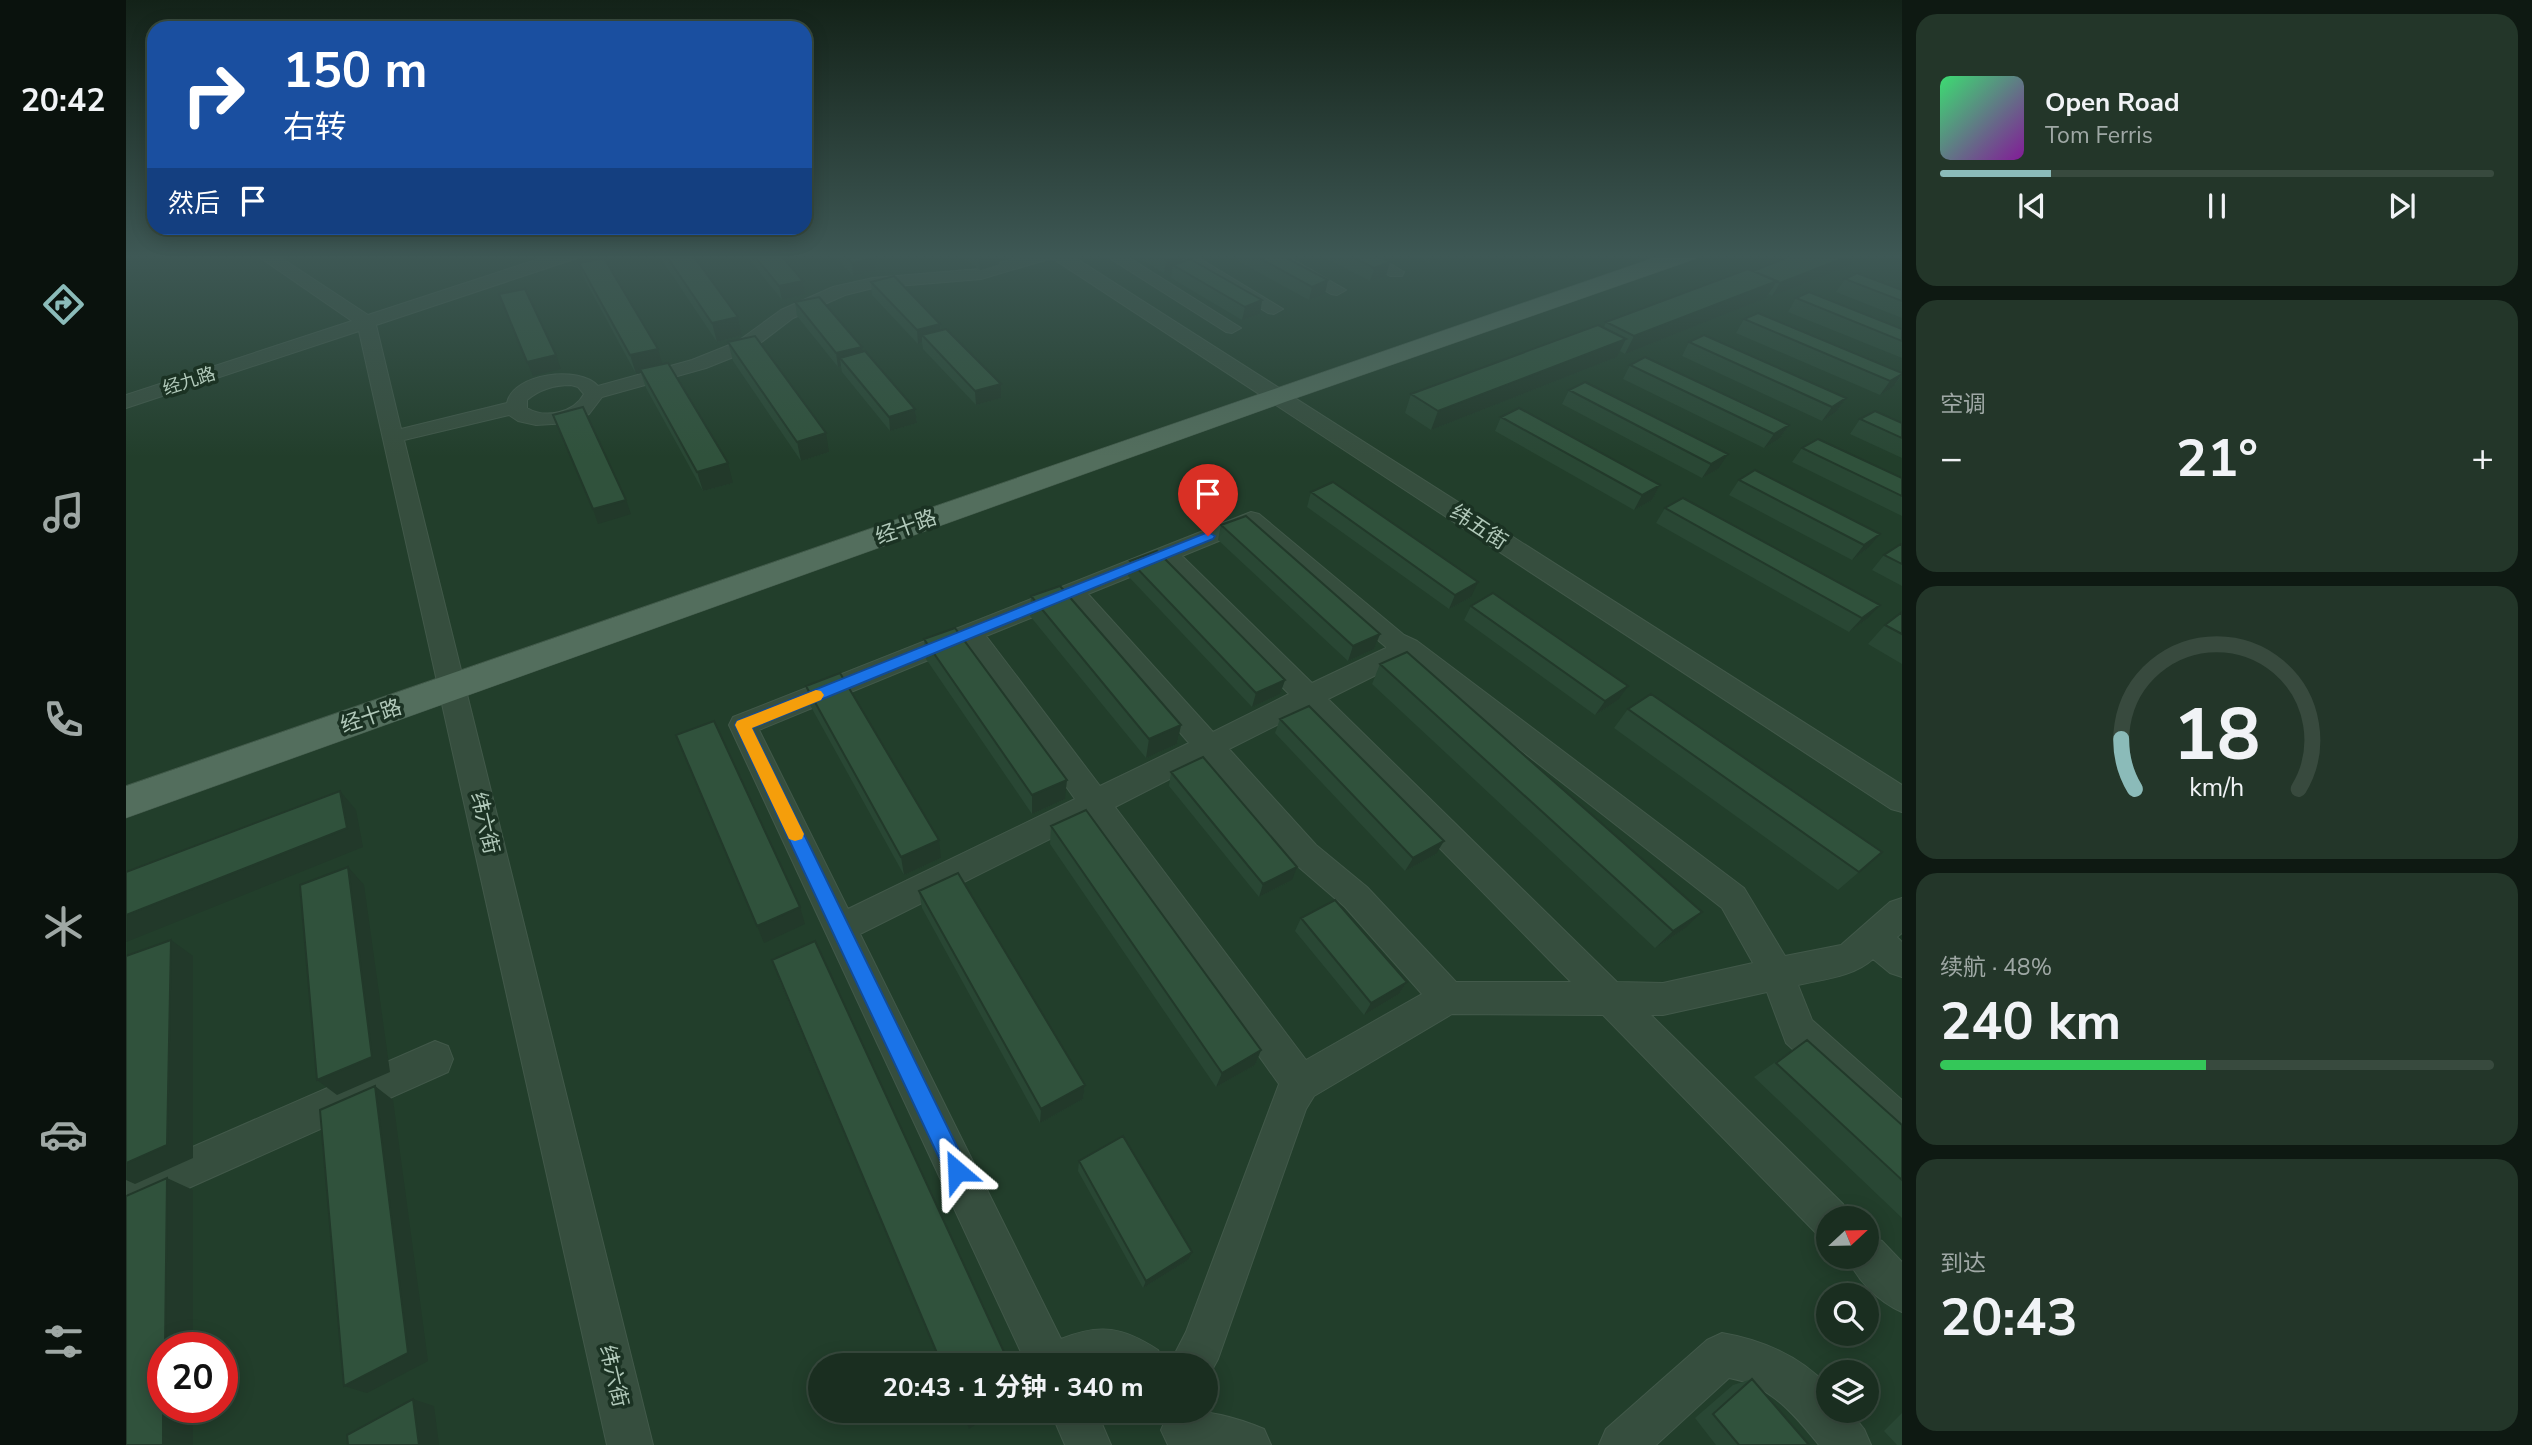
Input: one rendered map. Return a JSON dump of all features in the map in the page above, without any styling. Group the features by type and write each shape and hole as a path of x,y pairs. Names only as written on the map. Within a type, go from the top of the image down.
{"main road":[{"name":"经十路","path":"126,802 1491,321"}],"street":[{"path":"515,407 526,417 557,419 587,406 594,393 699,364 744,346 777,321"},
{"name":"纬五街","path":"1160,321 1902,800"},
{"path":"1220,321 1231,328"},
{"name":"经九路","path":"126,402 366,322"},
{"name":"纬六街","path":"366,322 630,1445"},
{"path":"515,407 517,399 526,390 556,380 585,383 594,393"},
{"path":"393,437 515,407"},
{"path":"1046,1353 743,725 1251,519 1395,641 1408,648 1733,898 1777,974 1799,1031 1902,1125"},
{"path":"1166,554 1817,1206"},
{"path":"1072,592 1305,854 1356,897 1448,998"},
{"path":"970,633 1301,1083"},
{"path":"841,928 1408,648"},
{"path":"1198,1353 1291,1099 1301,1083 1448,998 1663,999 1850,958 1902,912"},
{"path":"1872,938 1902,962"},
{"path":"126,1196 435,1059"},
{"path":"1880,1269 1902,1291"},
{"path":"1076,1353 1106,1349 1120,1353"},
{"path":"1622,1445 1722,1355 1747,1358 1777,1370 1806,1394 1848,1445"},
{"path":"1078,1423 1088,1445"},
{"path":"1182,1428 1248,1445"}],"building":[{"path":"510,321 540,321 556,355 527,362"},
{"path":"611,321 642,321 658,349 630,355"},
{"path":"811,321 840,321 862,347 836,353"},
{"path":"909,321 938,321 940,324 917,330"},
{"path":"1608,321 1672,321 1634,336"},
{"path":"1750,321 1778,321 1902,373 1890,381"},
{"path":"1854,321 1883,321 1902,329 1902,341"},
{"path":"1598,325 1626,339 1438,411 1411,394"},
{"path":"946,329 1001,384 975,391 922,335"},
{"path":"1704,335 1846,398 1832,407 1689,342"},
{"path":"755,336 826,433 797,442 728,342"},
{"path":"865,351 915,409 889,417 840,358"},
{"path":"1645,357 1789,425 1774,434 1630,365"},
{"path":"668,363 728,463 697,472 640,369"},
{"path":"1585,382 1728,454 1711,464 1569,390"},
{"path":"583,407 626,500 593,509 553,415"},
{"path":"1519,408 1660,485 1642,495 1501,417"},
{"path":"1875,411 1902,423 1902,438 1860,419"},
{"path":"1818,439 1902,478 1902,496 1802,448"},
{"path":"1755,470 1880,534 1864,545 1739,480"},
{"path":"1333,482 1478,582 1455,595 1311,492"},
{"path":"1683,498 1880,605 1862,618 1665,508"},
{"path":"1246,516 1380,634 1353,646 1221,525"},
{"path":"1902,544 1902,564 1884,555"},
{"path":"1157,551 1285,680 1256,693 1130,561"},
{"path":"1060,586 1181,725 1149,739 1031,596"},
{"path":"1493,593 1628,686 1605,701 1471,606"},
{"path":"1902,612 1902,634 1885,625"},
{"path":"955,628 1067,780 1032,795 924,639"},
{"path":"1407,652 1702,912 1673,931 1380,664"},
{"path":"840,673 939,840 901,857 806,686"},
{"path":"1651,694 1882,852 1859,872 1628,709"},
{"path":"1309,706 1444,841 1413,858 1280,719"},
{"path":"714,721 800,907 757,926 676,735"},
{"path":"1203,757 1297,867 1263,884 1171,772"},
{"path":"340,791 347,828 126,915 126,872"},
{"path":"1086,810 1261,1050 1222,1073 1051,826"},
{"path":"348,867 372,1057 317,1080 300,885"},
{"path":"958,873 1085,1085 1041,1109 919,891"},
{"path":"1335,900 1407,982 1371,1003 1301,918"},
{"path":"171,940 167,1145 126,1163 126,956"},
{"path":"815,941 1004,1353 937,1353 772,960"},
{"path":"1807,1040 1902,1125 1902,1180 1776,1063"},
{"path":"375,1086 408,1353 344,1386 320,1110"},
{"path":"1123,1136 1192,1252 1146,1281 1079,1161"},
{"path":"167,1178 165,1332 147,1332 147,1423 163,1423 163,1445 126,1445 126,1196"},
{"path":"1752,1379 1809,1445 1739,1445 1713,1414"},
{"path":"413,1399 419,1445 348,1445 347,1435"}],"slow traffic":[{"path":"795,834 743,725 816,695"}],"route":[{"path":"957,1171 743,725 1208,536"}]}
